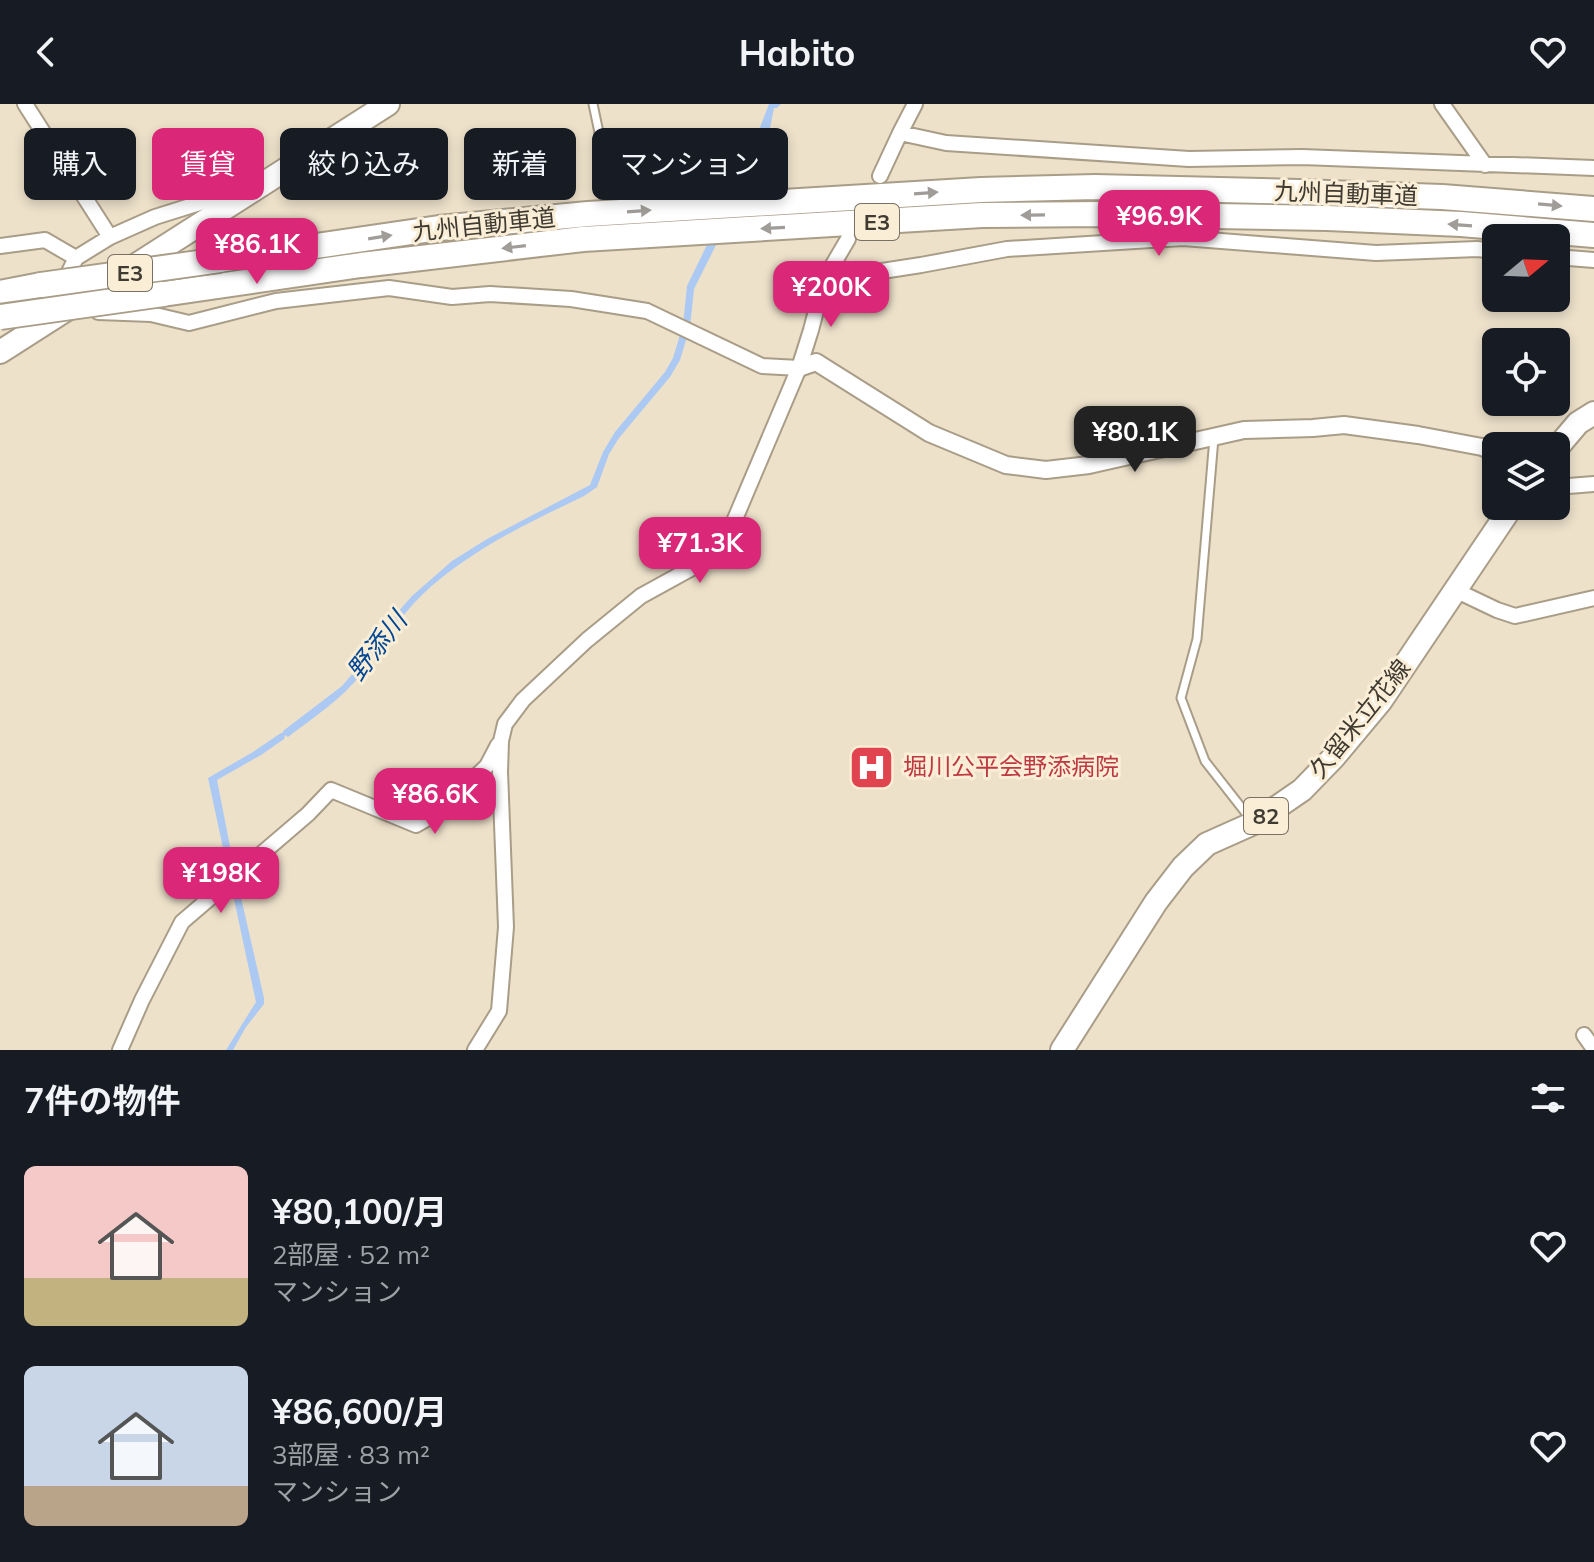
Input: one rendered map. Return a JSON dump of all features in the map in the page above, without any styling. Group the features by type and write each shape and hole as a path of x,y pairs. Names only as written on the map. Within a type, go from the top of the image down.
{"highway":[{"name":"九州自動車道","path":"0,293 439,228 588,214 981,190 1095,187 1315,193 1442,197 1594,209"},
{"name":"九州自動車道","path":"0,317 361,265 583,239 982,215 1327,218 1461,224 1594,235"}],"main road":[{"path":"264,182 388,104"},
{"path":"0,352 235,200"},
{"path":"1570,432 1594,413"},
{"name":"久留米立花線","path":"1062,1050 1156,902 1183,867 1207,844 1254,823 1302,790 1334,757 1380,702 1502,520"}],"street":[{"path":"25,104 110,237"},
{"path":"880,176 915,104"},
{"path":"1442,104 1485,165"},
{"path":"900,133 946,143 1189,159 1302,157 1594,168"},
{"path":"212,200 155,217 110,237 76,258 52,319 100,312 151,314 189,323 276,301 389,288 452,297 490,294 609,299 647,311 762,366 799,368 816,362 929,433 1006,465 1046,470 1089,465 1244,430 1344,425 1482,447"},
{"path":"824,280 1007,249 1183,238 1376,253 1482,250"},
{"path":"475,1050 499,1011 506,927 501,741 505,724 523,700 587,640 641,596 721,552 799,368 824,280 848,239"},
{"path":"0,246 45,240 76,258"},
{"path":"1570,258 1594,260"},
{"path":"1570,486 1594,484"},
{"path":"1455,590 1515,616 1594,598"},
{"path":"120,1050 182,922 308,814 331,790 416,825 449,806 487,766 501,741"},
{"path":"1584,1035 1594,1049"}],"lane":[{"path":"593,104 598,128"},
{"path":"1215,435 1197,639 1181,698 1205,761 1254,823"}],"water":[{"path":"769,104 781,104 774,108 770,128 760,128"},
{"name":"野添川","path":"729,200 738,200 694,289 690,327 680,360 670,377 619,438 609,454 597,487 499,539 440,579 398,622 362,673 337,699 288,737 285,735 284,739 261,755 217,780 264,998 264,1004 233,1050 226,1050 256,1002 208,778 283,733 342,686 397,613 452,561 590,485 615,432 673,358 683,325 687,286"}],"place":[{"name":"堀川公平会野添病院","path":"872,767"}]}
